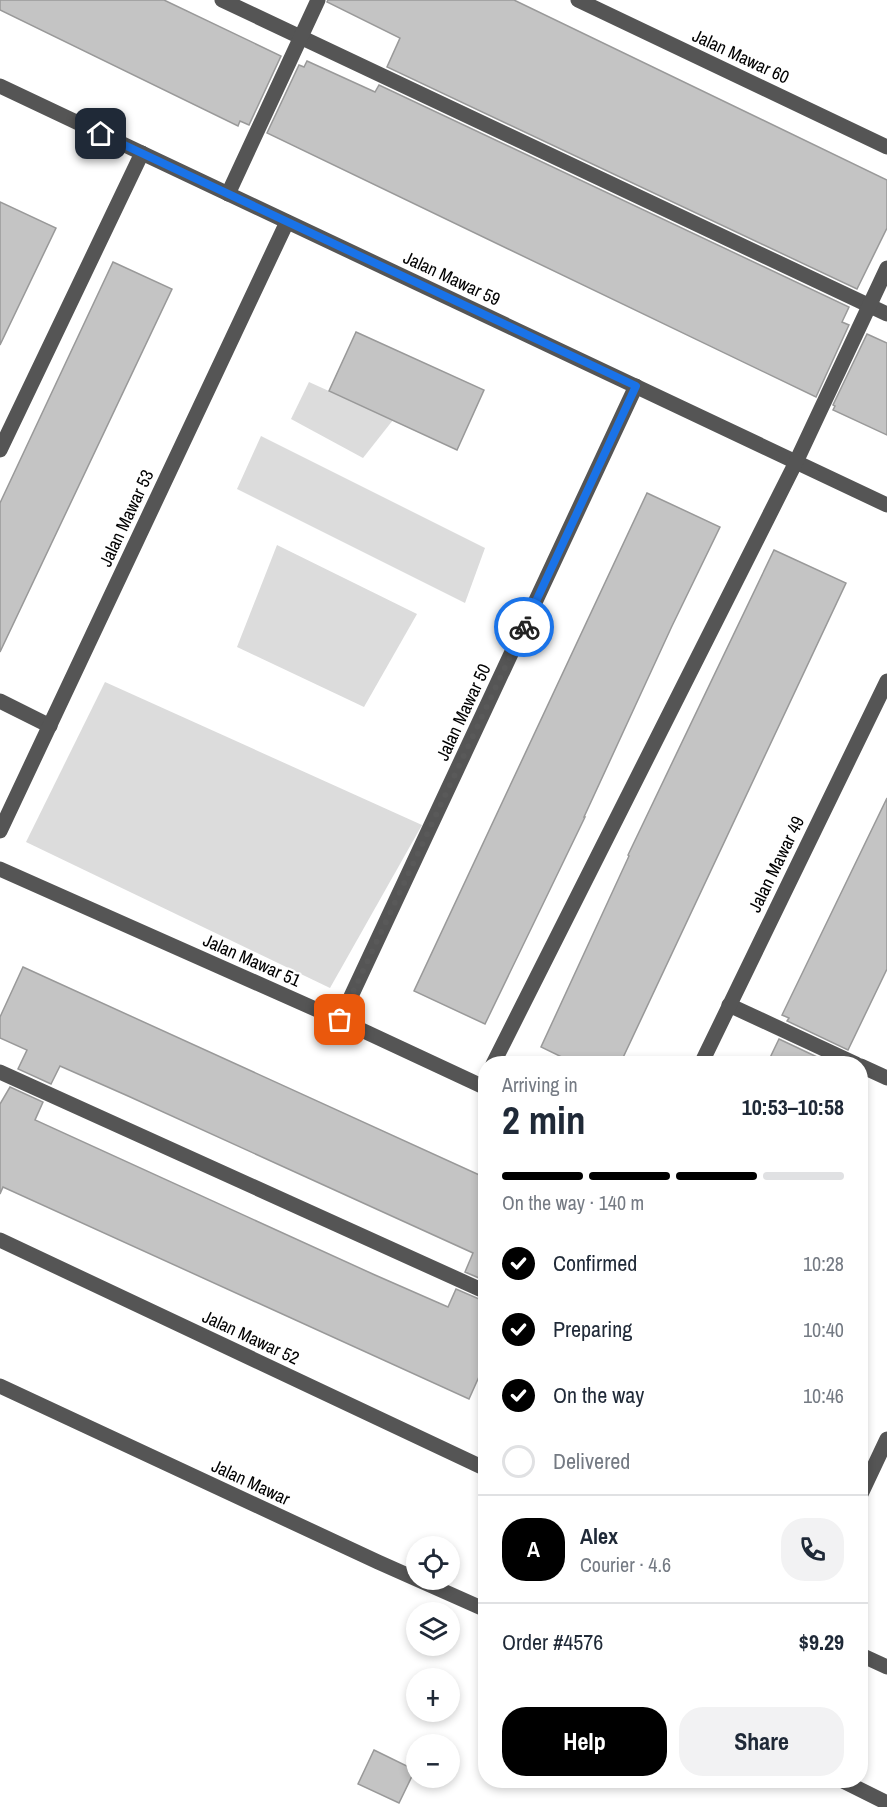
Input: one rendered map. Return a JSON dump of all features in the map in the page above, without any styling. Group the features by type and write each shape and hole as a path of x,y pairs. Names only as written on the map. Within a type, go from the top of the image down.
{"street":[{"path":"222,0 887,314"},
{"path":"228,194 318,0"},
{"name":"Jalan Mawar 60","path":"578,0 887,147"},
{"name":"Jalan Mawar 59","path":"0,86 887,505"},
{"path":"0,450 142,153"},
{"name":"Jalan Mawar 53","path":"0,831 287,222"},
{"path":"497,1056 796,462 887,268"},
{"name":"Jalan Mawar 50","path":"340,1020 636,386"},
{"name":"Jalan Mawar 49","path":"705,1056 887,681"},
{"path":"0,702 50,726"},
{"name":"Jalan Mawar 51","path":"0,869 478,1081"},
{"path":"729,1005 839,1056"},
{"path":"868,1069 887,1078"},
{"path":"0,1072 478,1288"},
{"name":"Jalan Mawar 52","path":"0,1240 478,1465"},
{"name":"Jalan Mawar","path":"0,1386 478,1606"},
{"path":"868,1479 887,1439"},
{"path":"868,1658 887,1667"},
{"path":"857,1788 887,1803"}],"shaded area":[{"path":"309,382 393,420 363,458 291,419"},
{"path":"261,436 485,548 465,603 237,489"},
{"path":"277,545 417,614 364,707 237,647"},
{"path":"105,682 422,825 330,988 26,842"}],"building":[{"path":"0,0 164,0 281,56 249,125 240,121 238,126 0,10"},
{"path":"328,0 514,0 887,180 887,228 857,289 387,67 400,38 327,2"},
{"path":"307,61 375,92 379,85 849,307 842,322 849,325 816,397 267,133 299,65 304,67"},
{"path":"0,202 56,228 0,345"},
{"path":"113,262 172,289 0,652 0,503"},
{"path":"356,332 484,390 457,450 329,391"},
{"path":"867,334 887,343 887,435 833,410 835,406 833,405"},
{"path":"647,493 720,527 585,817 485,1024 414,991"},
{"path":"774,550 846,583 624,1056 560,1056 541,1047 628,855"},
{"path":"887,798 887,969 848,1050 787,1021 789,1018 782,1015"},
{"path":"23,967 478,1174 478,1278 465,1272 473,1253 128,1096 60,1066 51,1084 18,1069 27,1050 0,1038 0,1017"},
{"path":"779,1039 815,1056 771,1056"},
{"path":"10,1087 43,1102 35,1120 375,1275 448,1307 456,1289 478,1299 478,1379 469,1399 3,1187 0,1194 0,1104"},
{"path":"374,1750 406,1766 406,1788 399,1803 358,1784"}],"way so far":[{"path":"340,1020 524,627"}],"route":[{"path":"101,134 636,386 524,627"}]}
